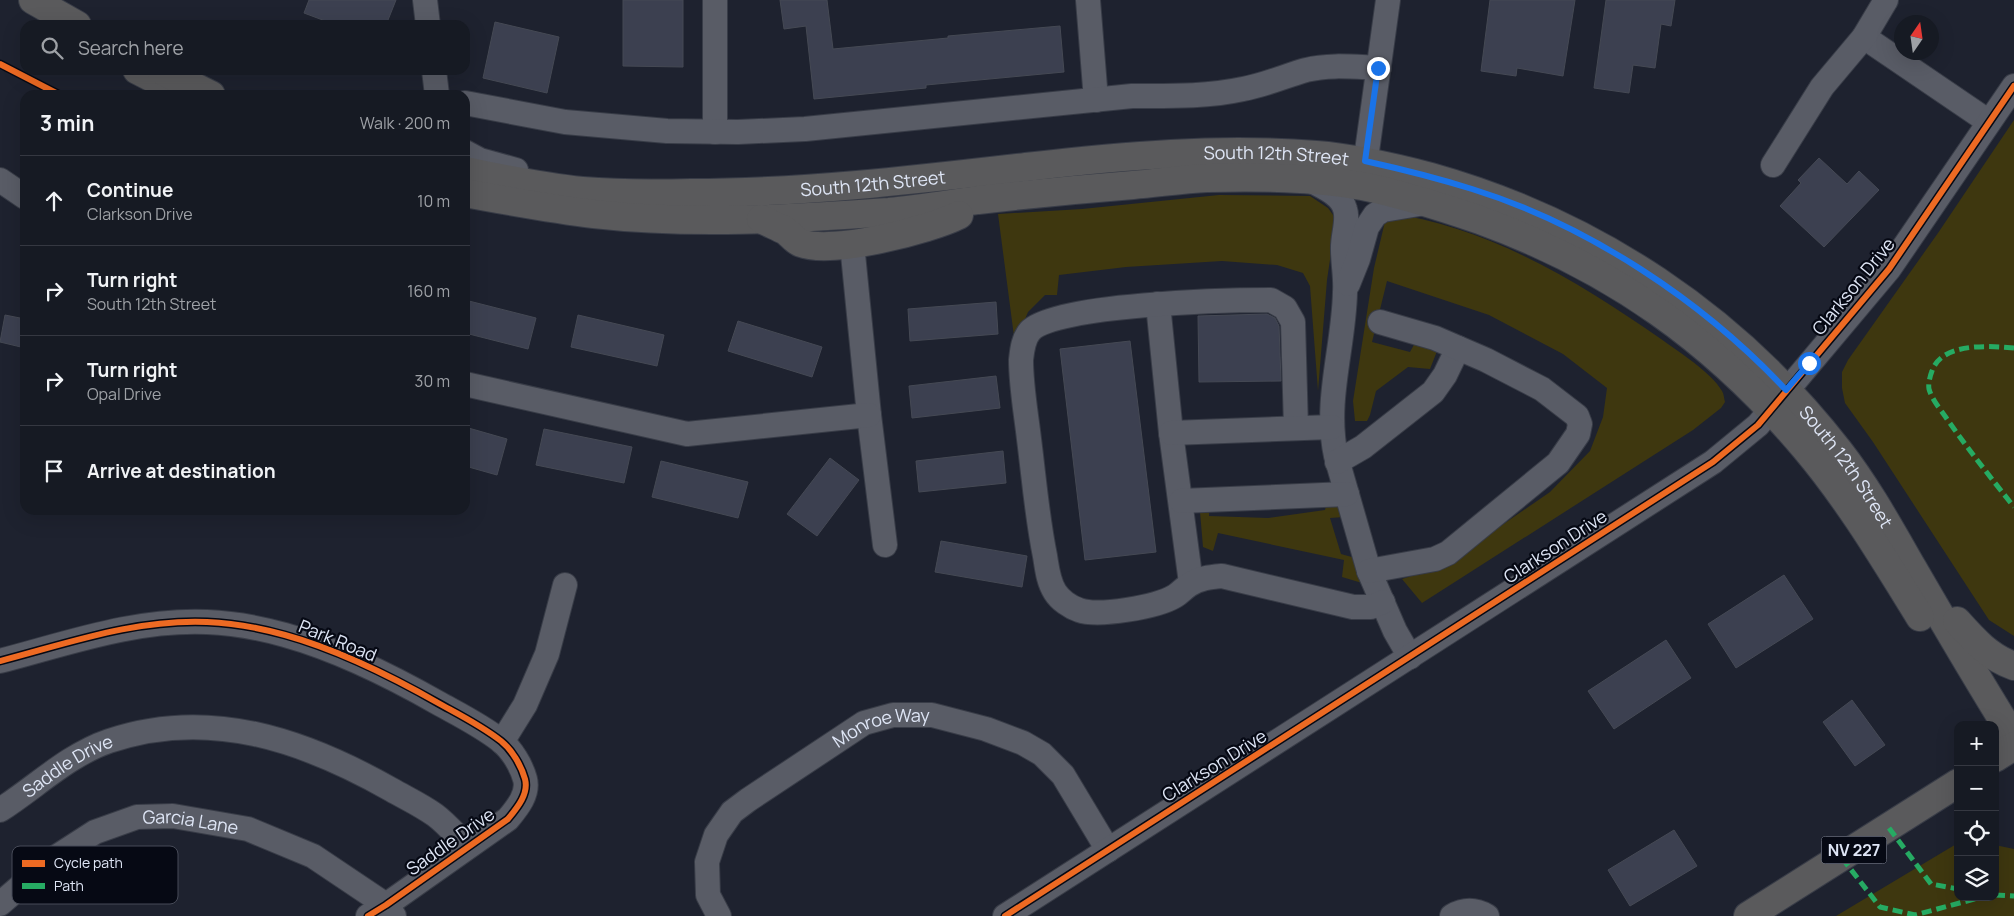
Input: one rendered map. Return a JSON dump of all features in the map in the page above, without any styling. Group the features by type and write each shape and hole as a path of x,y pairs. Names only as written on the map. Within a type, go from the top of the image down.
{"main road":[{"path":"28,0 56,20"},
{"path":"33,0 68,20"},
{"path":"147,75 175,90"},
{"path":"171,75 201,90"},
{"name":"South 12th Street","path":"470,172 544,186 628,194 750,193 881,183 1127,156 1181,152 1317,155 1428,203 1494,225 1547,247 1595,271 1629,291 1778,400 1812,418 1865,486 1898,544 2005,746"},
{"name":"South 12th Street","path":"470,194 524,205 598,214 673,219 762,219 892,211 981,200 1202,178 1310,180 1363,174 1473,189 1522,208 1590,239 1639,268 1690,303 1739,345 1859,520 1985,721"},
{"path":"762,219 808,245 852,244 900,234 957,216 981,200"},
{"path":"1898,544 1948,611 1980,647 2000,661 2014,666"},
{"name":"NV 227","path":"1748,916 1954,786"}],"street":[{"path":"425,0 427,20"},
{"path":"715,0 716,132"},
{"path":"1088,0 1096,100"},
{"path":"1363,174 1388,0"},
{"path":"1773,165 1822,87 1864,37 1886,0"},
{"path":"1864,37 1989,122"},
{"path":"470,104 564,122 667,132 805,129 1132,96 1186,96 1242,90 1276,81 1306,70 1321,68 1378,68"},
{"path":"435,75 436,90"},
{"name":"Clarkson Drive","path":"1005,916 1713,462 1756,428 1889,269 2014,86"},
{"path":"470,155 480,160 502,166 628,194"},
{"path":"0,180 20,194"},
{"path":"1310,180 1332,192 1345,207 1343,249 1345,293 1334,378 1332,439 1369,571 1395,631 1410,657"},
{"path":"1345,293 1358,259 1367,227 1375,215 1383,210 1394,207 1428,203"},
{"path":"852,244 869,415 885,545"},
{"path":"1296,428 1293,322 1285,308 1271,300 1158,304 1074,314 1042,322 1029,332 1024,343 1022,375 1040,529 1049,578 1055,592 1064,602 1078,610 1090,612 1149,606 1174,596 1191,583 1204,578 1222,576 1353,607 1371,607 1383,602"},
{"path":"1158,304 1171,433 1191,583"},
{"path":"1369,571 1435,559 1448,553 1558,464 1578,434 1580,424 1577,416 1564,404 1486,360 1435,338 1380,322"},
{"path":"1337,462 1363,447 1434,392 1445,375 1458,348"},
{"path":"470,385 687,434 869,415"},
{"path":"1171,433 1332,428"},
{"path":"1181,501 1347,494"},
{"path":"502,742 525,705 547,654 565,585"},
{"name":"Park Road","path":"0,661 130,626 188,622 246,626 284,634 320,646 403,683 470,721 502,742 516,759 526,780 524,795"},
{"name":"Monroe Way","path":"719,916 708,895 707,862 716,835 732,812 864,724 893,715 932,715 986,729 1023,743 1042,754 1063,775 1108,850"},
{"name":"Saddle Drive","path":"0,810 66,762 108,741 152,729 198,726 240,731 278,739 314,750 436,815 467,846"},
{"name":"Saddle Drive","path":"383,912 467,846 508,819 519,806 524,795"},
{"name":"Garcia Lane","path":"74,846 96,832 137,817 173,816 248,829 313,856 383,912"},
{"name":"Garcia Lane","path":"0,904 12,894"},
{"path":"1452,916 1461,911 1478,911 1487,916"}],"shaded area":[{"path":"2014,120 2014,636 1989,620 1873,442 1845,403 1842,388 1842,372 1848,360 1938,233"},
{"path":"1219,195 1310,196 1328,208 1336,219 1327,280 1318,391 1310,286 1303,273 1277,265 1222,261 1126,267 1059,275 1057,295 1045,295 1028,312 1015,344 998,214 1082,209"},
{"path":"1387,213 1461,230 1531,260 1565,278 1630,318 1694,363 1717,384 1723,392 1725,402 1721,408 1693,430 1422,603 1402,579 1443,566 1550,492 1590,451 1603,417 1607,388 1563,354 1489,315 1387,281 1372,342 1410,352 1417,339 1441,341 1430,369 1408,367 1376,391 1367,421 1355,421 1353,401 1374,268"},
{"path":"1328,498 1342,500 1344,517 1330,518 1341,554 1366,561 1362,583 1342,577 1344,560 1218,533 1213,551 1203,547 1199,500 1210,500 1209,516 1268,518 1325,510"},
{"path":"1954,845 1954,901 1999,901 1999,846 2014,849 2014,916 1836,916"}],"building":[{"path":"309,0 396,0 388,20 323,20 304,13"},
{"path":"623,0 683,0 683,67 623,66"},
{"path":"780,0 827,0 833,49 1060,26 1064,72 926,85 926,88 814,99 806,26 784,29"},
{"path":"1490,0 1575,0 1563,76 1517,68 1516,76 1481,71"},
{"path":"1606,0 1675,0 1671,26 1661,24 1655,68 1633,65 1629,93 1594,88"},
{"path":"495,22 559,37 547,93 483,78"},
{"path":"1819,158 1847,184 1859,171 1879,190 1824,247 1780,206 1801,183 1798,180"},
{"path":"470,301 536,318 528,349 470,334"},
{"path":"996,302 998,334 910,341 908,309"},
{"path":"1267,314 1275,318 1279,326 1281,381 1199,382 1198,316"},
{"path":"5,315 20,318 20,347 0,342"},
{"path":"578,315 664,335 657,366 571,347"},
{"path":"738,321 822,347 812,377 728,351"},
{"path":"1130,341 1156,552 1085,560 1060,349"},
{"path":"996,376 1000,408 912,418 909,386"},
{"path":"470,428 507,439 497,475 470,467"},
{"path":"544,429 632,447 624,483 536,465"},
{"path":"1003,451 1006,483 919,492 916,461"},
{"path":"830,458 859,480 817,536 787,514"},
{"path":"661,461 748,482 738,518 652,497"},
{"path":"941,541 1027,556 1022,587 935,572"},
{"path":"1784,575 1813,619 1736,668 1708,624"},
{"path":"1666,640 1691,678 1614,729 1588,691"},
{"path":"1852,700 1885,745 1855,766 1823,722"},
{"path":"1674,830 1697,866 1630,906 1608,870"}],"marked path":[{"path":"2014,348 1980,347 1956,350 1937,362 1929,380 1930,393 1939,408 2014,507"},
{"path":"1889,828 1931,884 1954,888"},
{"path":"1842,858 1880,907 1915,915 1967,901"},
{"path":"1999,895 2014,896"}],"cycle path":[{"path":"0,64 20,74"},
{"path":"21,75 50,90"},
{"path":"1005,916 1713,462 1758,425 1889,269 2014,86"},
{"path":"0,661 77,640 154,624 207,622 237,625 285,635 345,656 403,684 471,721 494,736 512,753 519,763 525,779 524,795 518,805 508,819 368,916"}],"route":[{"path":"1378,68 1365,161 1473,189 1522,208 1590,239 1639,268 1690,303 1733,339 1786,390 1809,363"}]}
